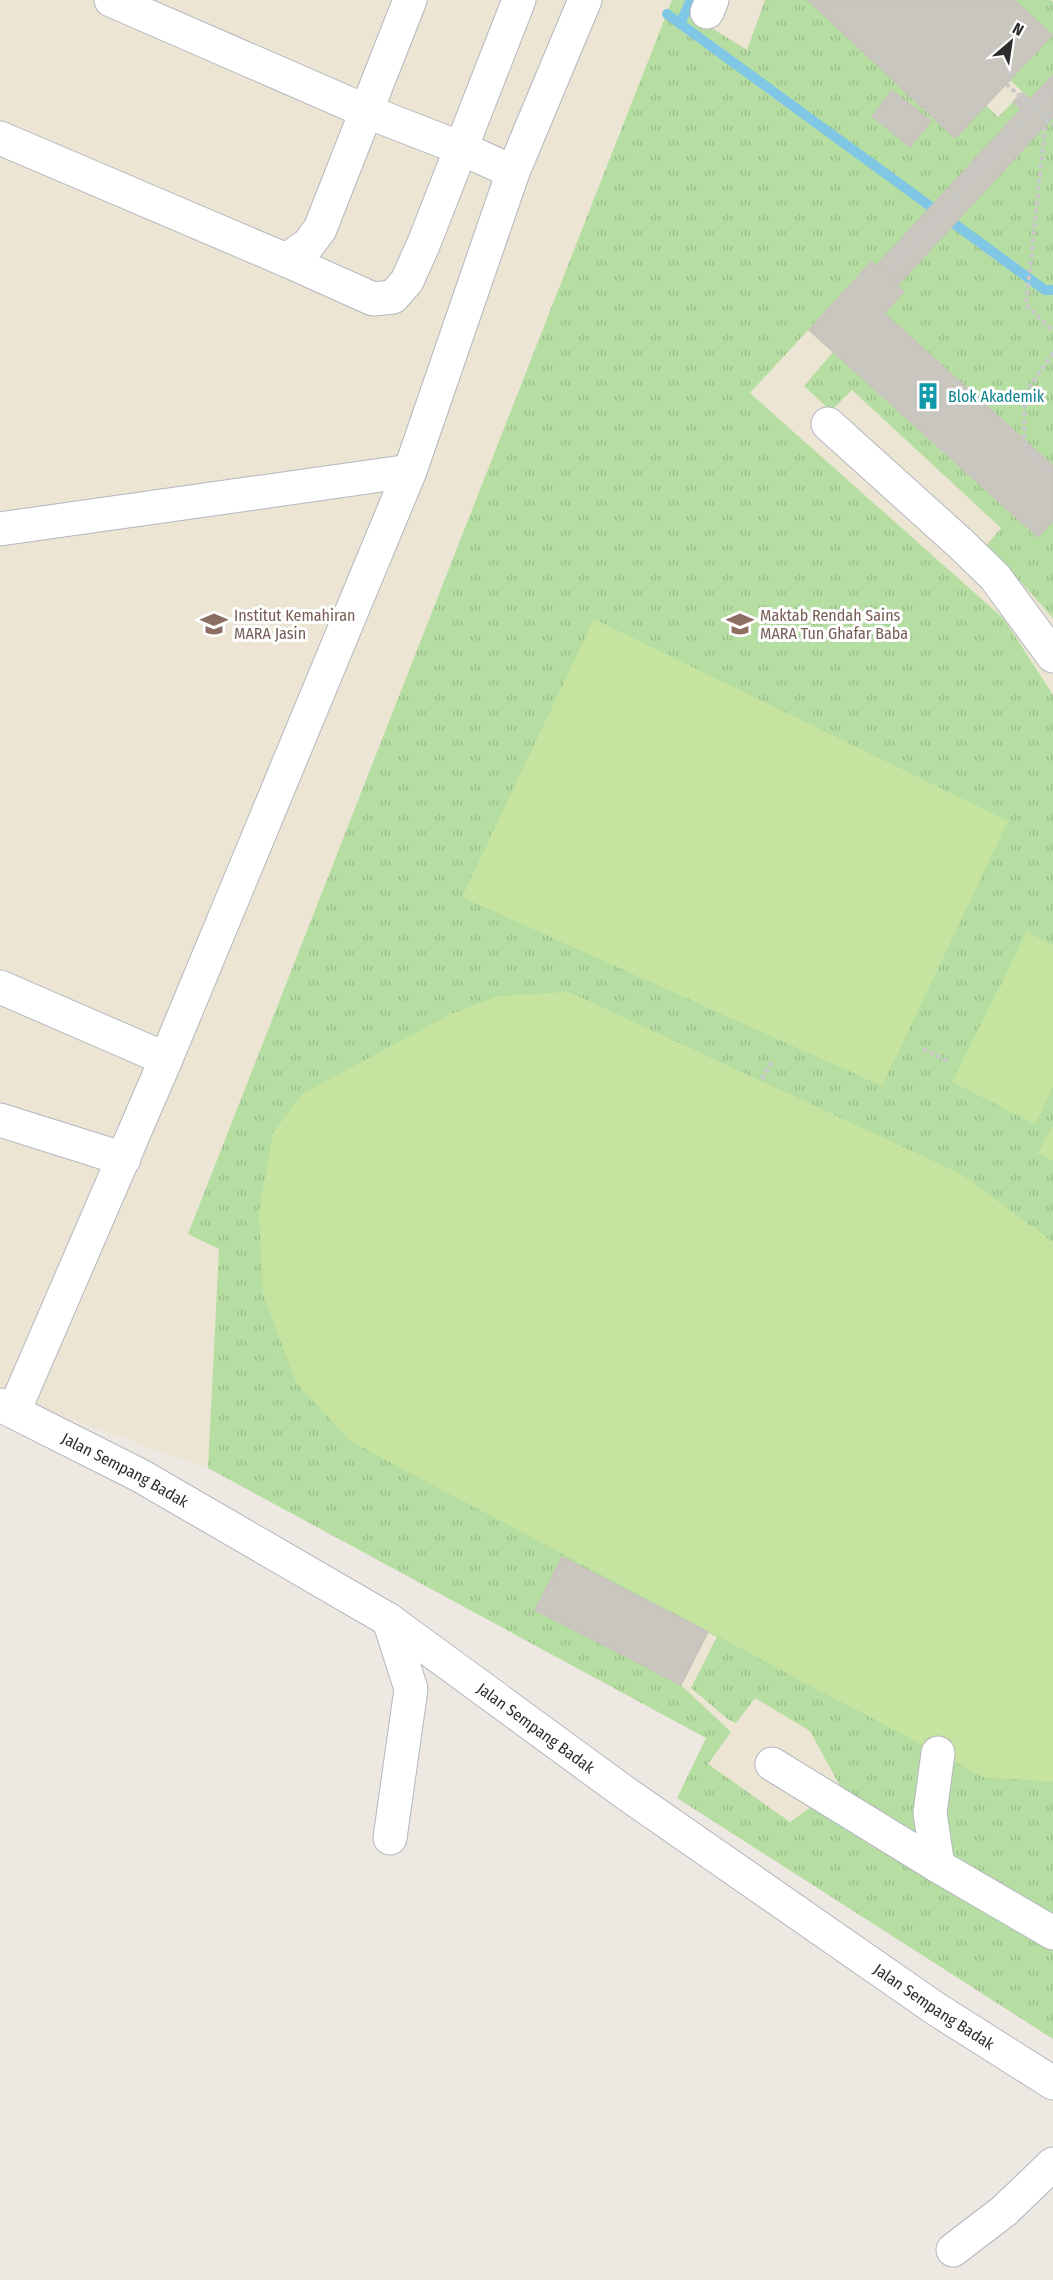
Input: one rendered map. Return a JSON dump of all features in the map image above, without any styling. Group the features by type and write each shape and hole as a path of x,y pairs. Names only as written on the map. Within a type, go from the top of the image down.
{"street":[{"path":"111,0 368,112 463,149 513,172"},
{"path":"286,260 308,245 320,229 368,112 410,0"},
{"path":"0,138 373,299 393,297 407,281 463,149 519,0"},
{"path":"7,1408 124,1159 410,471 513,172 585,0"},
{"path":"828,424 961,544 995,578 1053,656"},
{"path":"0,529 410,471"},
{"path":"0,987 166,1059"},
{"path":"0,1120 124,1159"},
{"name":"Jalan Sempang Badak","path":"7,1408 141,1476 389,1620 624,1792 936,2009 1053,2083"},
{"path":"389,1620 411,1689 390,1838"},
{"path":"938,1753 930,1813 938,1866"},
{"path":"772,1764 938,1866 1053,1933"},
{"path":"953,2250 1004,2211 1053,2164"}],"path":[{"path":"1006,84 1033,110 1053,125"},
{"path":"887,274 1053,87"},
{"path":"1046,119 1026,305 1053,331"},
{"path":"1053,352 1025,393 1024,439 1029,452 1053,475"},
{"path":"923,1049 950,1062"},
{"path":"762,1079 773,1060"}],"shaded area":[{"name":"Maktab Rendah Sains MARA Tun Ghafar Baba","path":"0,0 1053,0 1053,2039 677,1798 706,1738 208,1468 0,1394"}],"green space":[{"name":"Maktab Rendah Sains MARA Tun Ghafar Baba","path":"672,0 701,0 710,27 747,50 765,0 808,0 955,138 986,105 998,117 1013,102 1021,109 876,266 871,262 750,393 1004,619 1053,695 1053,1919 840,1786 810,1731 755,1698 736,1723 729,1720 691,1688 717,1637 562,1557 535,1610 681,1685 731,1732 708,1764 790,1822 822,1799 1053,1944 1053,2039 677,1798 706,1738 208,1468 219,1249 188,1234"},
{"path":"1014,0 1051,0 1053,2 1053,75 1030,99 1010,80 1051,35"},
{"path":"1053,117 1053,466 884,313 903,292 897,286"},
{"path":"833,352 1037,537 1053,521 1053,618 1010,570 981,552 1001,528 852,390 831,411 804,386"},
{"path":"594,619 1008,821 882,1086 462,897"},
{"path":"1027,932 1053,945 1053,1087 1035,1124 952,1082"},
{"path":"569,992 961,1174 1053,1242 1053,1782 983,1777 350,1441 296,1382 263,1294 259,1212 273,1133 302,1094 451,1014 498,996"},
{"path":"1053,1125 1053,1161 1038,1153"}],"building":[{"path":"808,0 929,0 910,21 954,61 975,37 934,0 1014,0 1052,35 955,138"},
{"path":"808,0 1014,0 1052,35 955,138"},
{"path":"1053,75 1053,117 897,286 876,266 1021,109 1013,102 1022,93 1030,99"},
{"path":"892,90 931,121 910,147 872,116"},
{"name":"Blok Akademik","path":"871,262 887,274 904,292 884,313 1053,466 1053,521 1038,537 809,330"},
{"path":"562,1557 708,1632 681,1685 535,1610"}],"waterway":[{"path":"680,24 691,0"},
{"path":"667,14 1045,290 1053,290"}],"place":[{"name":"Blok Akademik","path":"928,396"},
{"name":"Institut Kemahiran MARA Jasin","path":"214,624"},
{"name":"Maktab Rendah Sains MARA Tun Ghafar Baba","path":"740,624"}]}
